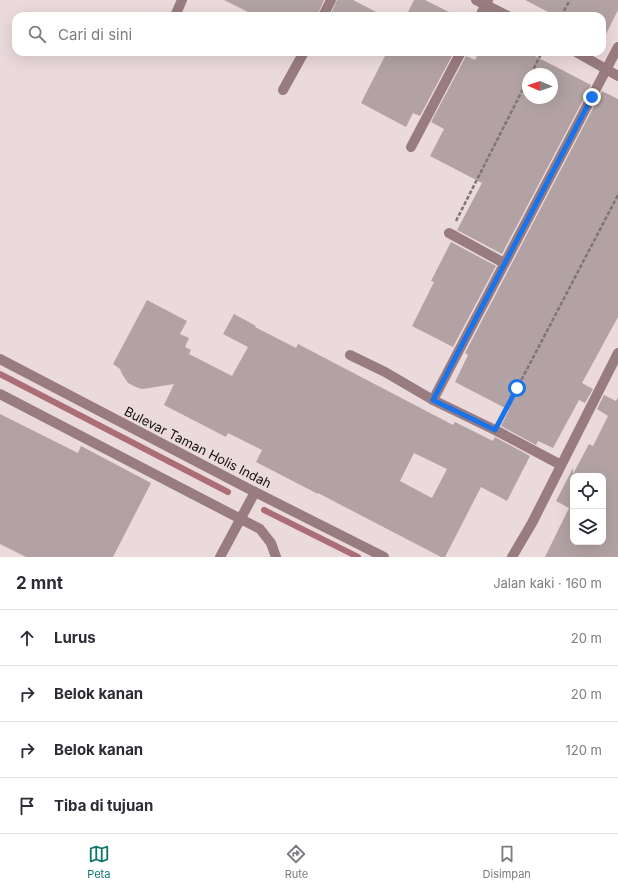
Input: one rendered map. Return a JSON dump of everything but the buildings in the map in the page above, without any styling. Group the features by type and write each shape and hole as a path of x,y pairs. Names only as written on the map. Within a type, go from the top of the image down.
{"street":[{"path":"176,12 182,0"},
{"path":"325,12 331,0"},
{"path":"476,0 487,2 502,12"},
{"path":"482,12 487,2"},
{"path":"433,400 618,47"},
{"path":"283,90 302,56"},
{"path":"411,147 459,56"},
{"path":"583,56 618,76"},
{"path":"449,233 504,264"},
{"path":"512,557 532,523 618,353"},
{"path":"350,355 385,372 433,400 495,430 561,465"},
{"name":"Bulevar Taman Holis Indah","path":"0,359 255,492 384,557"},
{"path":"0,394 260,529 271,543 276,557"},
{"path":"220,557 255,492"}],"path":[{"path":"563,12 570,0"},
{"path":"534,68 540,56"},
{"path":"449,233 522,92"},
{"path":"495,430 618,195"}],"waterway":[{"path":"0,374 228,492"},
{"path":"264,510 358,557"}],"route":[{"path":"517,388 495,430 433,400 592,97"}]}
